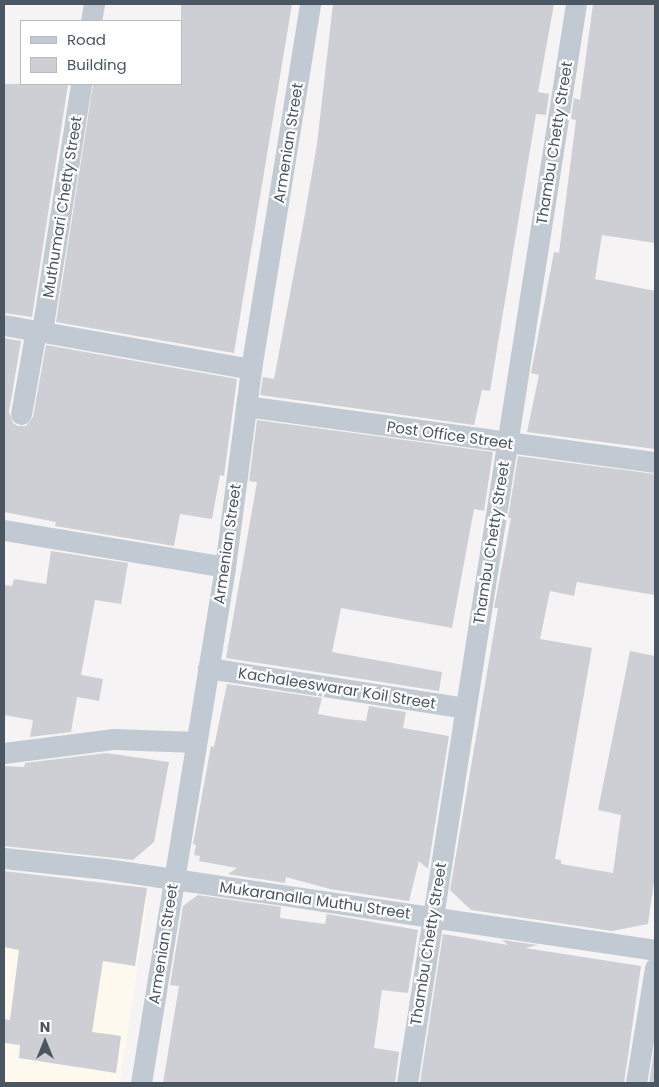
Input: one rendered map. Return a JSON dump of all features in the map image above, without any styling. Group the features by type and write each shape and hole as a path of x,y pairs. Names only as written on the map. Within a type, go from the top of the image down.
{"street":[{"path":"91,20 94,4"},
{"name":"Armenian Street","path":"141,1083 225,567 251,369 310,4"},
{"name":"Thambu Chetty Street","path":"407,1083 431,917 576,4"},
{"name":"Muthumari Chetty Street","path":"21,414 39,331 81,85"},
{"path":"4,325 251,369"},
{"name":"Post Office Street","path":"246,406 655,462"},
{"path":"4,530 225,567"},
{"name":"Kachaleeswarar Koil Street","path":"208,668 465,708"},
{"path":"4,753 61,748 114,739 196,742"},
{"name":"Mukaranalla Muthu Street","path":"4,858 174,879 655,950"},
{"path":"636,1083 655,968"}],"shaded area":[{"path":"4,889 148,899 120,1083 4,1083"}],"building":[{"path":"181,4 292,4 234,353 56,322 93,85 182,85"},
{"path":"333,4 554,4 538,92 549,94 546,115 536,114 490,391 482,390 474,425 260,395 263,377 274,379 305,214 317,144"},
{"path":"593,4 655,4 655,243 602,235 595,279 655,291 655,449 527,432 539,375 531,373 554,252 559,253 576,120 571,119 574,98 580,100"},
{"path":"4,84 68,85 32,317 4,313"},
{"path":"4,338 21,341 9,412 13,423 18,426 26,426 33,417 46,345 237,379 224,476 220,475 212,519 180,514 174,546 55,526 56,522 4,512"},
{"path":"257,420 493,452 484,511 474,509 452,628 341,608 332,652 442,672 439,691 226,658 257,482 249,481"},
{"path":"518,456 655,474 655,595 577,582 574,596 550,591 540,639 592,648 555,859 561,860 561,864 613,873 621,815 598,810 630,651 655,656 655,875 648,924 612,931 471,910 450,890 498,608 494,608 511,518 508,518"},
{"path":"51,551 128,563 121,604 95,600 81,675 103,679 99,701 77,697 71,732 30,737 33,720 4,715 4,585 12,586 14,579 46,584"},
{"path":"227,684 322,698 318,714 346,719 366,721 369,706 406,712 403,728 449,736 428,869 419,861 409,901 330,889 286,877 285,883 228,874 237,868 199,861 200,856 194,855 196,845 193,844 211,746 214,747"},
{"path":"106,753 169,762 154,842 133,860 4,846 4,766 24,767 25,763"},
{"path":"4,871 147,888 135,966 103,961 92,1032 121,1036 116,1073 19,1058 20,1045 4,1043 4,1019 10,1020 19,950 4,947"},
{"path":"198,895 281,907 280,918 325,924 327,914 418,930 408,993 382,990 374,1048 399,1052 395,1083 163,1083 179,986 170,985 183,906"},
{"path":"443,934 508,945 502,940 538,945 525,948 641,966 624,1083 420,1083"},
{"path":"655,1043 655,1083 649,1083"}]}
